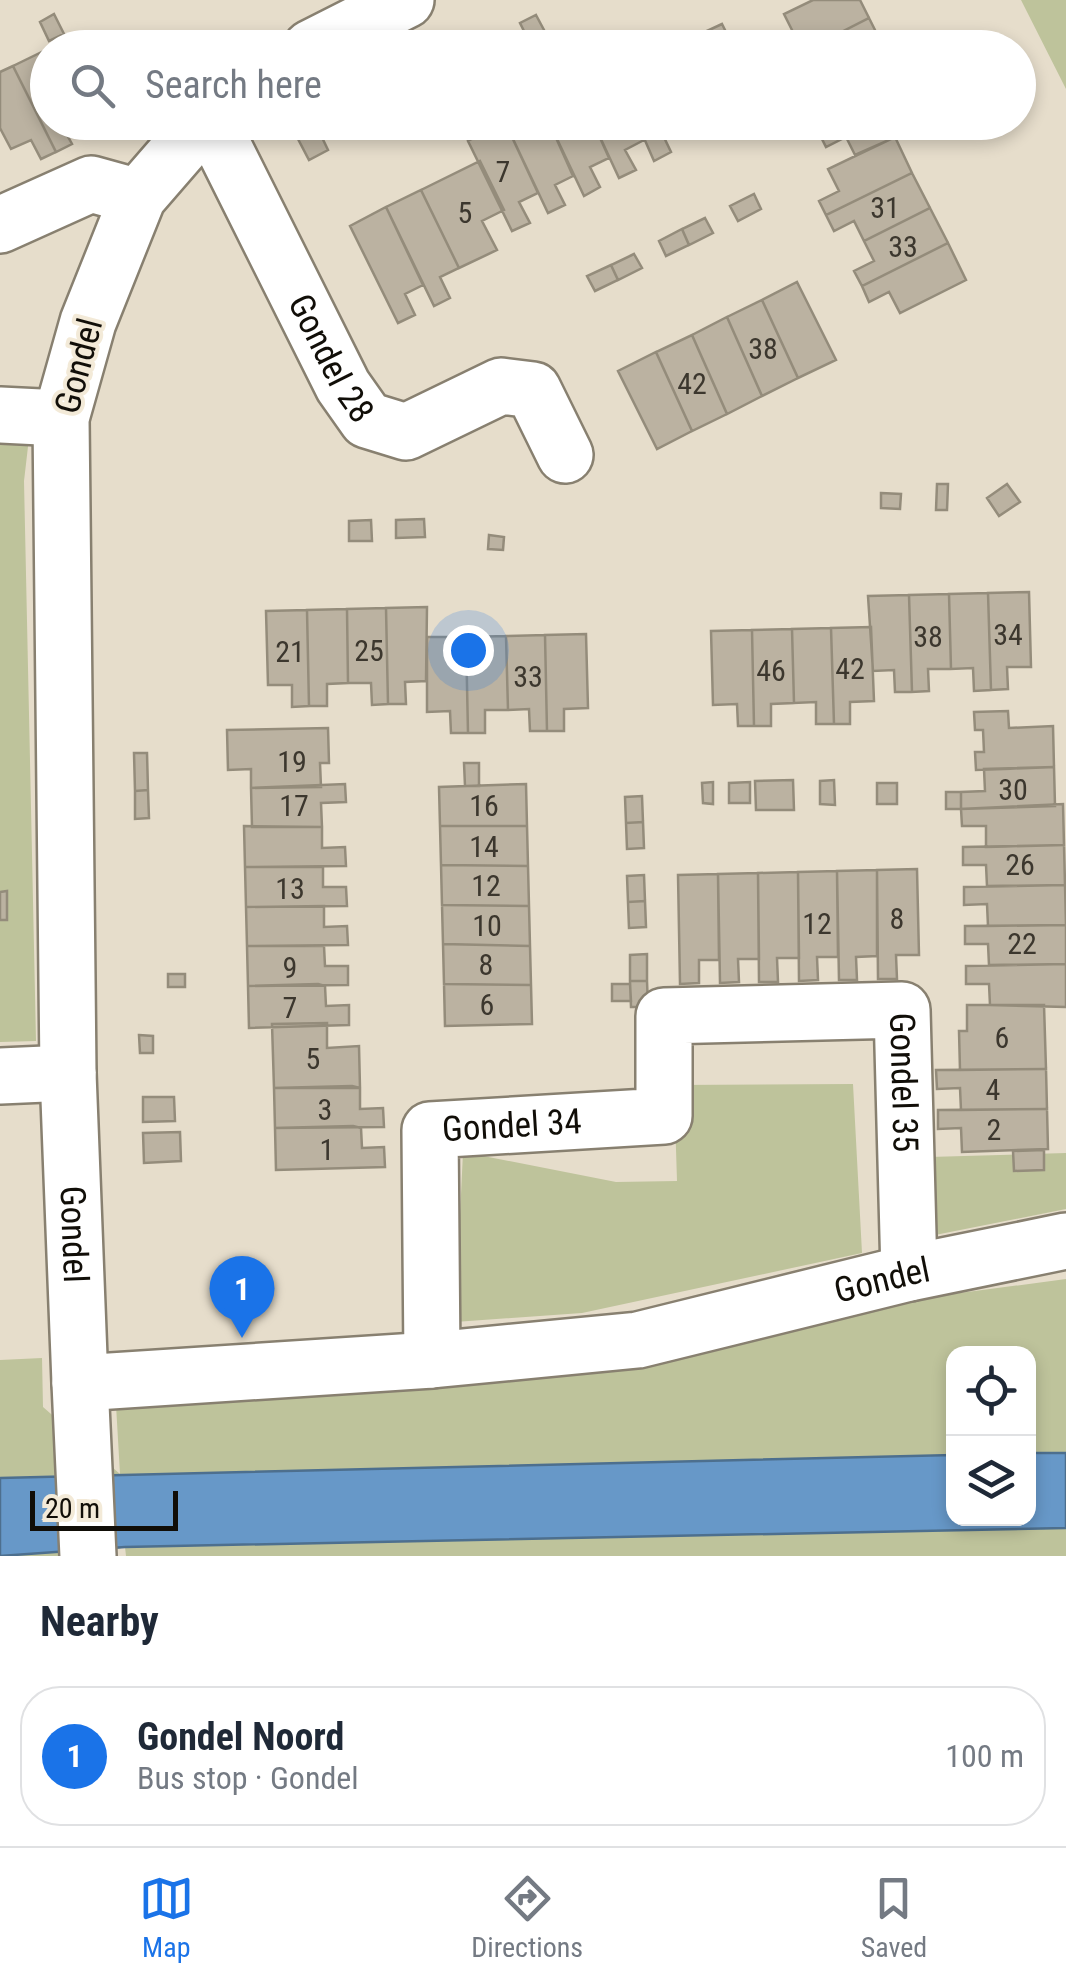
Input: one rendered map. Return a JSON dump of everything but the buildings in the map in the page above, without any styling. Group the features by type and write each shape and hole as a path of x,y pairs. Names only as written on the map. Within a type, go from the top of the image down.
{"street":[{"path":"347,30 406,0"},
{"name":"Gondel","path":"187,140 138,197 88,322 61,418 68,1073 80,1407 432,1360 638,1340 909,1273 1066,1241"},
{"name":"Gondel 28","path":"220,140 343,386 366,420 406,432 502,386 532,390 565,455"},
{"path":"0,225 91,184 138,197"},
{"path":"0,415 61,418"},
{"name":"Gondel 35","path":"664,1016 902,1010 909,1273"},
{"name":"Gondel 34","path":"432,1360 430,1130 664,1116 664,1016"},
{"path":"0,1076 68,1073"},
{"path":"80,1407 88,1556"}],"green space":[{"path":"1021,0 1066,0 1066,89"},
{"path":"0,434 29,438 24,481 36,1041 0,1042"},
{"path":"853,1084 862,1253 582,1313 455,1322 463,1152 616,1182 677,1181 674,1085"},
{"path":"1066,1153 1066,1209 930,1236 929,1157"},
{"path":"1066,1279 1066,1453 1036,1453 1036,1346 946,1346 946,1455 0,1478 0,1360 42,1358 43,1407 120,1474 116,1405"},
{"path":"1066,1528 1066,1556 126,1556 125,1547"},
{"path":"125,1547 95,1556 1,1556"}],"water":[{"path":"1036,1453 1066,1453 1066,1528 125,1547 0,1556 0,1478 946,1455 946,1526 1036,1526"}],"place":[{"name":"Gondel Noord","path":"242,1338"}]}
